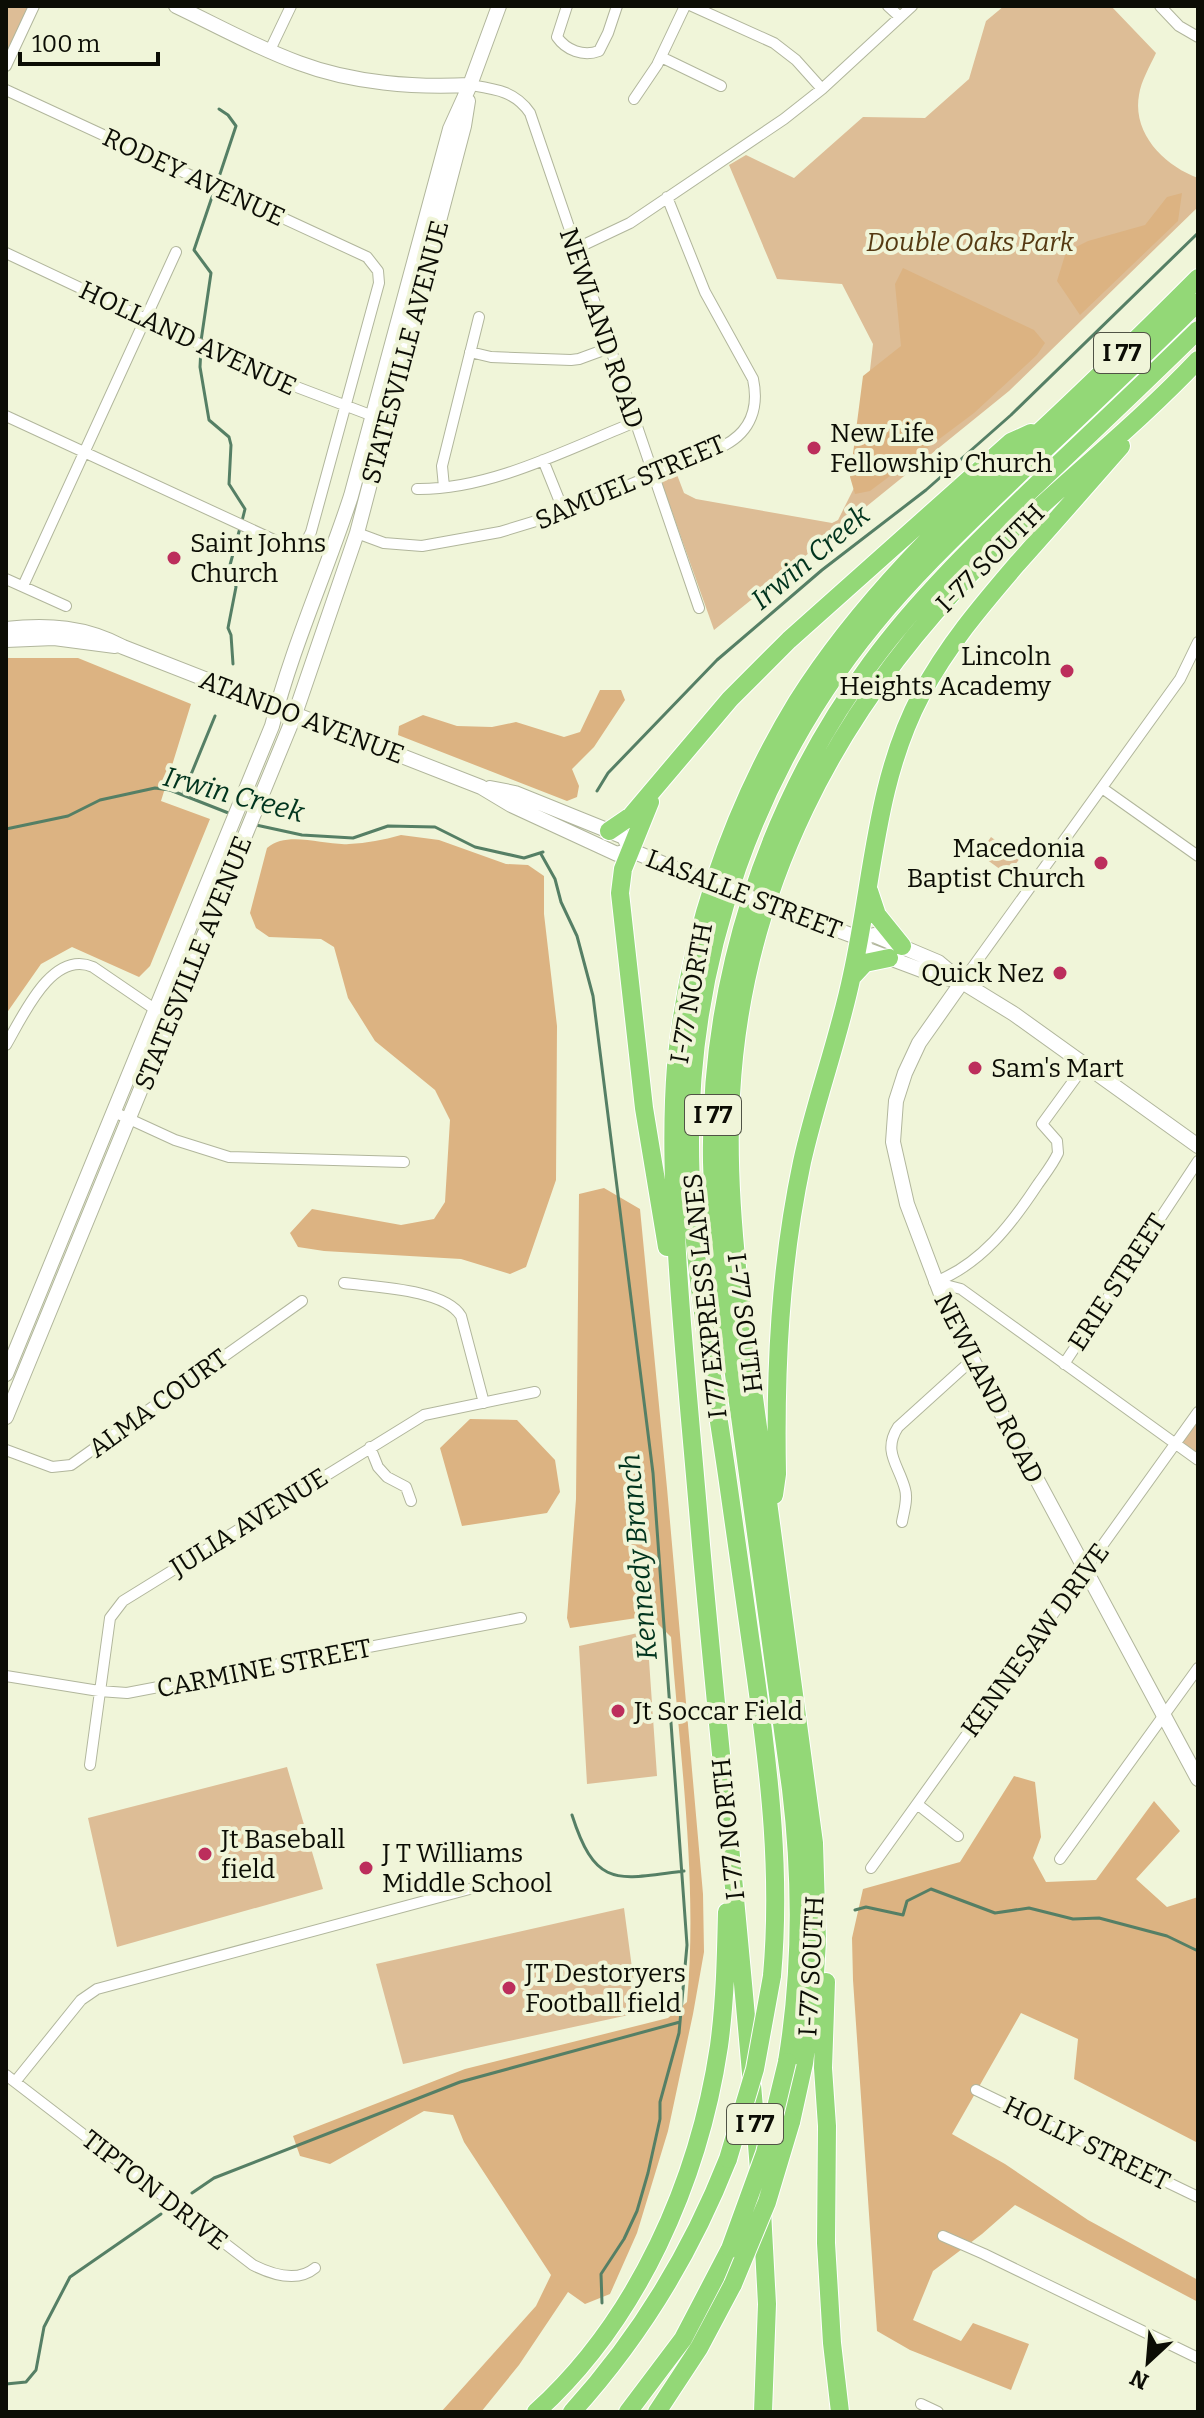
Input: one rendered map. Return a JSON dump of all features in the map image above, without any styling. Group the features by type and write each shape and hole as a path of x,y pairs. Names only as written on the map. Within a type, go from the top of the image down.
{"highway":[{"name":"I-77 NORTH","path":"763,2412 767,2316 764,2239 744,1979 727,1837 681,1321 673,1150 679,1039 687,987 705,912 739,815 784,725 819,669 858,617 940,527 1198,278"},
{"name":"I 77 EXPRESS LANES","path":"570,2412 632,2339 670,2281 701,2221 728,2159 755,2069 772,1976 777,1888 772,1802 701,1288 691,1185 690,1115 699,1016 729,891 764,800 812,711 855,648 952,539 1198,302"},
{"name":"I 77 EXPRESS LANES","path":"628,2412 683,2339 730,2249 765,2153 787,2062 799,1962 797,1852 791,1789 722,1285 713,1184 716,1068 737,946 762,865 795,788 831,722 873,661 923,599 966,553 1198,330"},
{"path":"771,1519 777,1474 777,1356 786,1250 803,1159 852,977 869,891 881,805 894,758 920,697 969,621 1192,366"},
{"name":"I-77 SOUTH","path":"657,2412 699,2348 733,2284 767,2202 791,2122 808,2040 817,1941 814,1843 736,1261 729,1138 741,1010 760,927 800,816 827,763 901,651 1002,541 1192,366"},
{"path":"609,831 627,820 730,699 789,640 1011,442 1045,427"},
{"path":"654,791 630,850 620,887 632,1009 656,1188 681,1321"},
{"path":"852,977 865,963 896,952 869,891"},
{"path":"536,2412 585,2359 635,2286 665,2229 696,2147 711,2088 722,2021 726,1972 727,1837"},
{"path":"817,1941 827,1974 823,2068 827,2126 826,2243 840,2412"}],"main road":[{"path":"176,6 297,63 353,77 439,87 470,85"},
{"name":"STATESVILLE AVENUE","path":"6,1374 272,726 282,687 334,550 450,129 499,6"},
{"name":"STATESVILLE AVENUE","path":"6,1417 295,714 357,533 464,126 470,85"},
{"name":"ATANDO AVENUE","path":"6,629 44,627 100,635 123,647 481,787 511,805 617,854 630,850 624,837 515,793 481,787"},
{"name":"ATANDO AVENUE","path":"6,640 54,638 123,647"},
{"name":"LASALLE STREET","path":"630,850 859,938 874,935 932,974 962,982"},
{"name":"LASALLE STREET","path":"896,952 938,962 962,982 1006,1008 1198,1146"},
{"path":"932,974 943,991 941,1012"},
{"name":"NEWLAND ROAD","path":"962,982 919,1043 896,1101 893,1128 901,1184 934,1282 972,1360 1198,1779"}],"street":[{"path":"6,66 34,6"},
{"path":"270,50 291,6"},
{"path":"567,6 557,37 568,48 588,54 599,51 617,6"},
{"path":"634,99 661,57 685,6"},
{"path":"692,6 774,43 796,60 822,89"},
{"path":"888,6 900,17"},
{"path":"575,249 620,229 784,119 822,89 912,6"},
{"path":"1160,6 1179,26 1198,37"},
{"path":"661,57 721,86"},
{"name":"NEWLAND ROAD","path":"470,85 511,94 522,101 530,113 699,608"},
{"name":"RODEY AVENUE","path":"6,90 367,257 378,271 379,283 345,406"},
{"name":"SAMUEL STREET","path":"357,533 384,543 435,545 515,529 564,512 735,438 750,422 756,404 753,379 705,292 667,197"},
{"path":"23,586 176,252"},
{"name":"HOLLAND AVENUE","path":"6,253 265,375 373,416"},
{"path":"444,487 442,466 479,317"},
{"path":"470,352 491,357 571,360 609,348"},
{"path":"6,416 285,545 297,547 307,540 311,532 345,406"},
{"path":"417,489 444,487 500,475 635,422"},
{"path":"543,460 564,512"},
{"path":"6,579 66,606"},
{"path":"962,982 1180,679 1198,642"},
{"path":"1102,788 1198,856"},
{"path":"6,1045 48,979 68,965 85,963 93,967 156,1010"},
{"path":"934,1282 957,1274 999,1237 1019,1212 1058,1153 1057,1141 1042,1124 1085,1065"},
{"path":"114,1112 187,1145 229,1157 404,1162"},
{"name":"ERIE STREET","path":"1064,1364 1198,1161"},
{"path":"934,1282 961,1289 1198,1460"},
{"path":"344,1283 412,1292 451,1304 461,1316 484,1403"},
{"name":"ALMA COURT","path":"6,1450 52,1467 71,1465 302,1301"},
{"path":"902,1522 906,1497 891,1455 893,1436 898,1427 972,1360"},
{"name":"JULIA AVENUE","path":"90,1765 110,1618 116,1606 424,1415 535,1392"},
{"name":"KENNESAW DRIVE","path":"871,1868 1198,1412"},
{"path":"370,1447 378,1467 387,1477 406,1487 411,1501"},
{"name":"CARMINE STREET","path":"6,1676 99,1691 142,1691 521,1618"},
{"path":"1060,1859 1198,1668"},
{"path":"917,1804 958,1836"},
{"path":"10,2078 81,2000 97,1989 477,1887"},
{"name":"TIPTON DRIVE","path":"10,2078 253,2265 270,2272 295,2276 309,2273 315,2268"},
{"name":"HOLLY STREET","path":"976,2090 1198,2197"},
{"path":"943,2236 1198,2358"},
{"path":"921,2404 938,2412"}],"green space":[{"path":"6,6 28,6 6,55"},
{"name":"Double Oaks Park","path":"1004,6 1111,6 1156,53 1140,90 1138,109 1141,123 1163,157 1198,178 1198,207 1009,391 714,630 660,478 676,472 684,493 696,499 832,523 838,520 857,482 873,344 842,284 777,279 729,165 746,155 794,178 863,117 925,118 969,79 986,21"},
{"path":"991,837 1020,858 1008,875 979,854"},
{"path":"1198,1420 1198,1455 1182,1443"},
{"name":"Jt Soccar Field","path":"647,1631 657,1776 587,1784 579,1646"},
{"name":"Jt Baseball field","path":"287,1767 323,1889 117,1947 88,1818"},
{"name":"JT Destoryers Football field","path":"624,1908 638,2013 403,2064 376,1964"}],"shaded area":[{"path":"1182,193 1178,221 1080,315 1057,281 1066,252 1088,241 1145,225 1167,197"},
{"path":"903,268 1034,330 1045,343 1037,355 974,413 870,491 855,494 850,477 863,376 901,346 895,284"},
{"path":"6,658 78,658 191,704 161,801 210,819 150,966 139,977 72,947 41,964 6,1014"},
{"path":"600,690 621,690 625,700 594,747 572,769 579,786 577,797 567,801 398,735 399,726 423,715 457,726 492,727 516,722 564,737 580,732"},
{"path":"401,835 439,840 506,864 528,865 544,876 544,914 557,1026 556,1180 526,1267 510,1274 461,1259 298,1247 290,1233 312,1209 401,1225 434,1219 445,1202 450,1120 435,1090 375,1041 348,998 334,947 321,939 269,937 256,928 250,913 267,848 276,843 296,839 349,844"},
{"path":"604,1188 640,1209 703,1894 704,1952 668,2131 637,2233 610,2294 585,2304 568,2292 519,2365 481,2412 441,2412 536,2306 551,2275 464,2142 453,2115 424,2111 330,2164 300,2156 293,2136 465,2069 668,2018 687,2002 689,1866 671,1637 650,1616 570,1628 567,1618 576,1499 579,1194"},
{"path":"470,1419 517,1420 555,1460 560,1492 547,1513 462,1526 440,1448"},
{"path":"1014,1776 1035,1782 1041,1837 1033,1858 1046,1882 1096,1880 1154,1801 1180,1831 1136,1879 1167,1907 1198,1897 1198,2143 1074,2079 1078,2039 1021,2013 952,2134 1005,2164 1088,2220 1198,2280 1198,2302 1015,2205 933,2271 913,2320 961,2341 973,2323 1029,2344 1011,2390 910,2350 877,2331 852,1938 863,1889 960,1862"}],"waterway":[{"path":"218,180 236,126 219,109"},
{"path":"201,341 211,273 194,250 213,194"},
{"name":"Irwin Creek","path":"597,791 608,773 717,660 822,570 926,490 1011,415 1198,233"},
{"path":"201,348 200,367 209,420 229,437 229,484 245,509 242,521"},
{"path":"233,664 228,628 236,587 230,565 240,528"},
{"path":"183,794 215,716"},
{"name":"Irwin Creek","path":"6,829 68,816 100,800 155,788 170,790 231,814"},
{"name":"Irwin Creek","path":"256,825 302,835 353,838 388,826 435,827 475,847 524,858 543,852"},
{"name":"Kennedy Branch","path":"541,854 555,879 561,902 577,936 593,996 653,1473 687,1945 679,2033 660,2102 660,2119 648,2173 637,2211 624,2239 601,2274 602,2303"},
{"path":"572,1815 590,1857 612,1874 626,1877 684,1871"},
{"path":"855,1910 866,1907 903,1915 907,1901 931,1889 995,1913 1029,1908 1073,1919 1099,1918 1167,1936 1198,1951"},
{"path":"192,2193 214,2178 460,2082 680,2022"},
{"path":"6,2384 26,2382 36,2370 44,2327 70,2277 161,2214"}],"place":[{"name":"New Life Fellowship Church","path":"814,448"},
{"name":"Saint Johns Church","path":"174,558"},
{"name":"Lincoln Heights Academy","path":"1067,671"},
{"name":"Macedonia Baptist Church","path":"1101,863"},
{"name":"Quick Nez","path":"1060,973"},
{"name":"Sam's Mart","path":"975,1068"},
{"name":"Jt Soccar Field","path":"618,1711"},
{"name":"Jt Baseball field","path":"205,1854"},
{"name":"J T Williams Middle School","path":"366,1868"},
{"name":"JT Destoryers Football field","path":"509,1988"}]}
